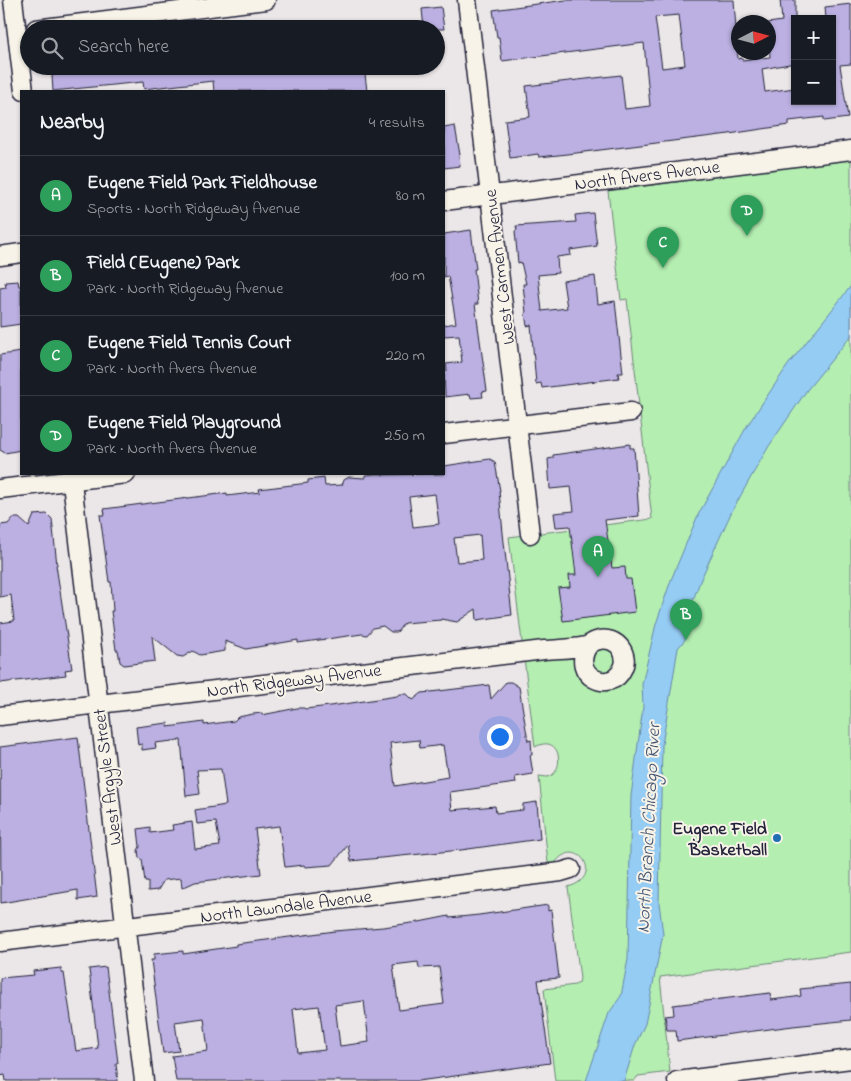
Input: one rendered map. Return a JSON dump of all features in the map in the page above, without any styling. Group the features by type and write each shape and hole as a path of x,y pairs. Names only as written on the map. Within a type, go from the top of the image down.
{"street":[{"path":"13,0 20,21"},
{"path":"107,20 266,0"},
{"name":"West Carmen Avenue","path":"466,0 530,534"},
{"path":"24,75 24,90"},
{"name":"North Avers Avenue","path":"445,201 851,150"},
{"path":"0,256 20,253"},
{"path":"445,434 631,412"},
{"path":"0,489 71,477 108,475"},
{"name":"West Argyle Street","path":"71,477 144,1081"},
{"name":"North Ridgeway Avenue","path":"0,716 588,646"},
{"name":"North Lawndale Avenue","path":"0,942 562,872 571,869"},
{"path":"677,1081 851,1059"}],"green space":[{"path":"851,159 851,952 660,977 670,1072 638,1076 634,1081 555,1081 544,989 579,983 580,978 568,887 579,882 585,875 586,867 584,860 579,855 572,853 563,855 555,863 548,863 539,776 547,777 553,775 557,769 558,756 556,749 551,745 544,744 535,747 509,537 652,519 627,299 621,300 608,191"}],"water":[{"name":"North Branch Chicago River","path":"851,286 851,336 807,390 769,446 751,477 731,513 701,579 684,624 685,640 678,648 662,745 659,903 663,934 645,1024 635,1045 624,1081 586,1081 609,1013 621,996 628,959 631,796 643,707 642,684 656,624 671,580 698,515 747,426 788,365"}],"building":[{"path":"566,0 734,0 735,15 731,15 731,60 776,60 776,22 782,21 780,0 795,0 795,15 791,15 791,64 762,69 765,92 791,89 791,105 836,105 836,15 826,15 825,7 851,4 851,64 840,65 848,118 824,121 824,117 789,121 789,125 729,134 568,154 539,157 538,154 510,158 505,120 530,117 526,86 621,75 625,109 650,106 644,43 502,61 499,37 497,37 493,10","holes":["679,15 685,65 662,68 655,17"]},
{"path":"441,7 443,20 423,20 422,9"},
{"path":"365,75 367,90 214,90 213,81 144,89 143,82 53,90 52,76"},
{"path":"455,126 460,166 445,168 445,128"},
{"path":"593,213 597,246 570,250 571,255 557,257 558,273 538,275 542,311 567,308 563,281 595,276 598,304 615,301 623,373 618,373 619,378 542,388 541,383 536,384 531,325 527,326 525,313 523,284 526,284 521,262 518,263 516,226 576,222 575,215"},
{"path":"471,230 478,304 475,304 487,391 482,392 483,397 471,398 470,394 445,397 446,364 462,362 459,335 445,336 445,325 456,323 448,276 445,277 445,234"},
{"path":"18,281 20,286 20,324 0,327 0,288 6,287 5,282"},
{"path":"20,352 20,450 5,453 0,450 0,355"},
{"path":"630,444 630,448 634,448 639,516 605,520 612,568 625,567 626,579 631,579 635,612 563,621 558,588 570,587 569,575 576,575 570,526 556,527 554,513 574,511 571,487 550,489 548,459 553,458 553,455"},
{"path":"490,459 495,462 500,491 512,615 477,620 476,609 457,622 441,619 404,623 397,632 391,632 383,626 373,628 367,635 362,634 298,643 298,640 246,649 225,641 225,651 200,655 193,651 183,657 177,656 152,636 155,661 124,665 120,662 118,650 116,650 111,611 113,611 111,582 109,582 100,515 105,515 104,509 227,493 227,496 260,492 259,489 308,483 308,480 324,478 325,486 342,485 344,480 349,477 365,478 365,475 445,475 445,466","holes":["435,494 439,524 413,527 409,497","480,535 482,560 457,562 454,538"]},
{"path":"47,514 52,519 56,565 72,669 65,670 66,675 0,683 0,623 14,621 11,595 0,597 0,525 8,524 13,518 19,518 29,527 34,515"},
{"path":"506,682 511,682 519,687 528,741 531,740 532,755 530,755 533,774 515,777 516,783 450,792 452,810 495,806 496,813 523,810 523,804 537,802 540,839 461,850 351,861 348,845 332,865 285,867 279,826 255,829 261,874 195,882 182,888 181,878 164,880 158,890 148,891 148,882 145,882 142,859 139,858 138,829 150,827 150,833 173,830 172,825 192,822 195,849 220,846 216,822 197,824 195,810 226,805 221,769 197,770 200,794 186,796 181,740 155,743 156,748 142,750 142,744 138,745 136,727 168,723 168,727 204,722 204,725 234,721 238,717 253,714 262,713 262,715 297,708 305,709 338,705 397,696 399,694 407,694 413,700 422,693 489,685 491,699","holes":["419,740 420,748 443,745 448,777 395,786 390,743"]},
{"path":"78,737 97,897 78,900 78,890 1,903 0,747"},
{"path":"548,905 548,911 551,910 559,978 538,980 550,1063 418,1081 176,1081 172,1056 208,1051 204,1018 175,1022 179,1051 163,1053 151,960 154,960 154,954 183,951 183,954 236,946 236,944 335,931 383,927 449,916 449,918","holes":["418,962 419,968 439,967 444,1004 399,1010 393,965","364,1001 369,1042 340,1046 335,1005","319,1006 325,1050 298,1053 293,1009"]},
{"path":"106,967 118,1063 116,1064 118,1081 6,1081 5,1075 0,1076 0,978 34,975 33,971 61,968 62,973 64,973 76,1051 98,1048 89,969"},
{"path":"851,984 851,1020 677,1041 676,1030 667,1030 665,1016 674,1015 673,1005 770,993 771,1000 801,996 800,989"}],"place":[{"name":"Eugene Field Playground","path":"747,236"},
{"name":"Eugene Field Tennis Court","path":"663,268"},
{"name":"Eugene Field Park Fieldhouse","path":"598,577"},
{"name":"Field (Eugene) Park","path":"686,640"},
{"name":"Eugene Field Basketball","path":"777,838"}]}
